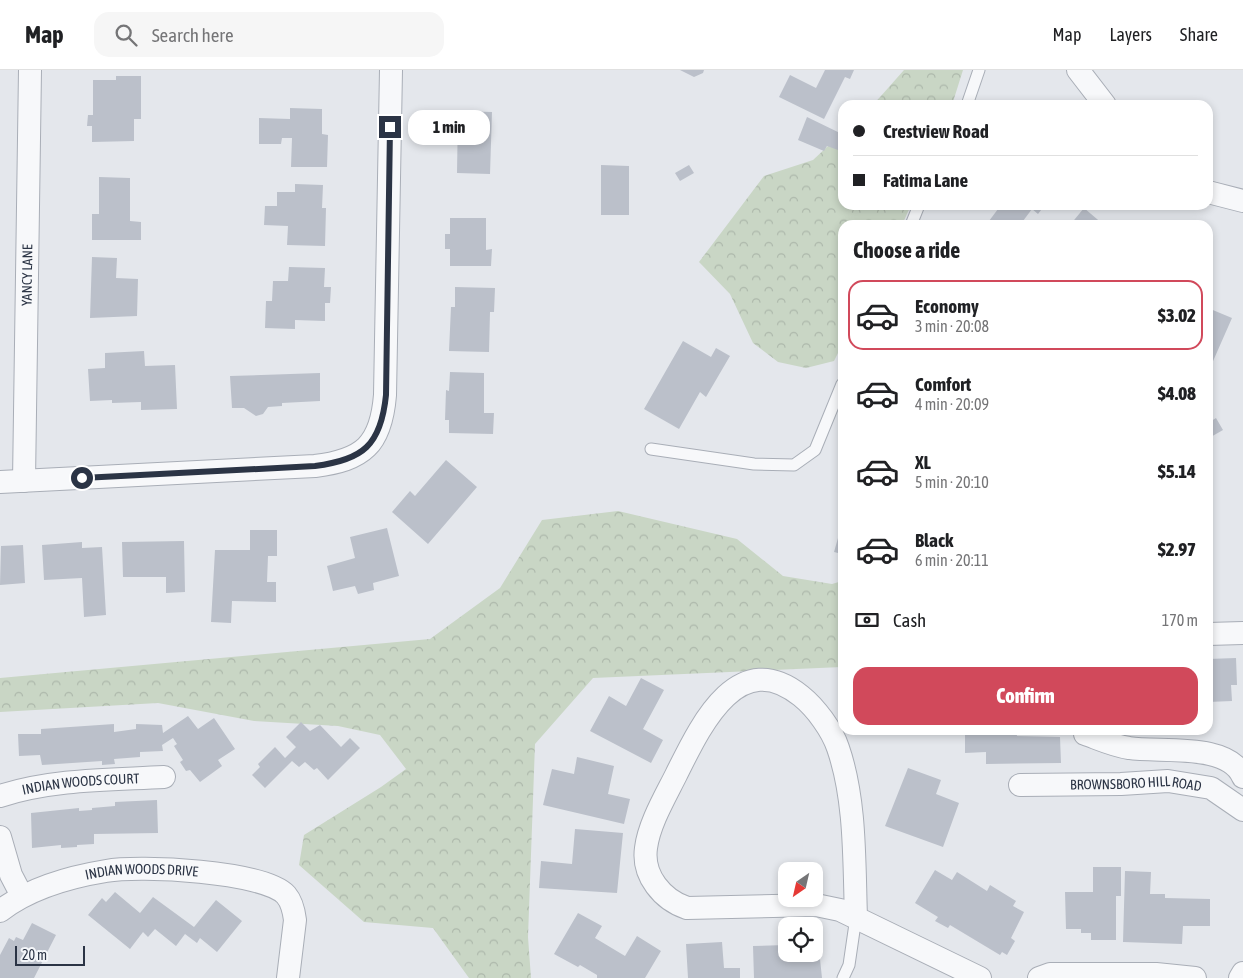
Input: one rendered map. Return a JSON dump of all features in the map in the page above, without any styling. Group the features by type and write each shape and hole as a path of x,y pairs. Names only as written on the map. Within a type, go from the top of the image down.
{"street":[{"name":"YANCY LANE","path":"24,480 30,70"},
{"path":"0,482 315,466 339,463 362,450 376,435 383,419 386,395 391,70"},
{"path":"1078,70 1102,100"},
{"path":"1213,193 1243,201"},
{"path":"1213,634 1243,633"},
{"path":"856,917 855,861 849,797 838,747 822,719 805,699 791,688 774,681 755,681 733,690 716,705 702,724 653,827 646,848 647,866 652,880 660,891 675,904 688,908 816,905 856,917 980,978"},
{"path":"1088,735 1128,748 1204,752 1228,761 1240,770 1243,777"},
{"name":"INDIAN WOODS COURT","path":"0,796 23,789 85,780 164,777"},
{"name":"BROWNSBORO HILL ROAD","path":"1020,785 1121,784 1168,781 1211,788 1243,810"},
{"path":"0,837 11,875 22,896"},
{"name":"INDIAN WOODS DRIVE","path":"0,911 22,896 66,879 109,870 156,868 212,872 274,887 286,896 294,911 295,920 288,978"},
{"path":"1240,978 1243,973"},
{"path":"1040,978 1050,974 1156,974 1195,978"}],"lane":[{"path":"969,100 979,70"},
{"path":"651,449 754,464 794,465 815,450 838,394"},
{"path":"843,978 849,965 856,917"}],"green space":[{"path":"904,70 963,70 954,100 877,100"},
{"path":"838,137 838,210 909,210 904,220 838,220 838,353 834,361 806,368 778,362 753,343 730,294 699,262 764,176 813,160"},
{"path":"618,511 737,539 783,576 832,584 838,582 838,667 593,678 535,744 528,937 531,978 469,978 433,928 364,922 299,865 304,835 381,787 406,769 380,735 338,726 254,721 158,703 0,712 0,678 430,639 500,588 542,520"}],"building":[{"path":"680,70 704,70 703,73 694,77"},
{"path":"825,70 854,70 850,79 845,77 824,119 779,97 790,75 816,88"},
{"path":"116,76 141,76 141,119 134,119 134,141 92,142 92,126 87,126 88,115 93,115 93,80 116,80"},
{"path":"290,108 322,109 322,134 328,135 327,167 291,167 292,138 282,138 281,144 259,144 259,118 290,119"},
{"path":"458,111 492,112 490,174 457,173"},
{"path":"807,117 838,132 838,150 827,146 824,151 798,140"},
{"path":"601,165 629,166 629,215 601,215"},
{"path":"689,165 694,173 680,181 675,173"},
{"path":"99,177 130,178 130,221 141,222 141,240 92,240 92,214 99,214"},
{"path":"295,184 323,185 322,208 326,208 325,246 287,245 288,226 264,225 265,206 277,206 277,192 295,192"},
{"path":"997,210 1031,210 1024,220 990,220"},
{"path":"1033,210 1041,210 1038,214"},
{"path":"1082,210 1086,210 1098,220 1074,220"},
{"path":"450,218 486,218 486,250 492,249 491,266 450,266 450,249 445,249 445,234 450,234"},
{"path":"92,257 117,258 116,278 138,279 137,316 90,318"},
{"path":"289,267 325,268 324,287 331,287 330,303 325,303 325,321 295,320 295,329 265,328 266,301 272,301 273,281 288,281"},
{"path":"455,287 495,288 494,312 490,312 489,352 449,351 451,307 455,307"},
{"path":"1213,310 1232,318 1213,361"},
{"path":"683,341 711,357 716,348 730,356 706,397 700,392 679,429 644,409"},
{"path":"144,351 145,366 175,365 177,409 141,410 141,402 112,403 112,400 90,401 88,369 105,368 105,353"},
{"path":"450,372 484,373 484,413 494,413 493,434 449,433 449,420 445,420 446,390 449,391"},
{"path":"320,373 320,401 282,403 282,406 268,407 263,414 256,416 244,408 232,408 230,376"},
{"path":"1216,418 1223,430 1213,436 1213,420"},
{"path":"446,460 477,487 428,544 392,512 410,491 415,496"},
{"path":"387,528 399,576 373,583 374,590 358,594 355,586 333,591 327,566 355,558 350,537"},
{"path":"250,530 277,530 277,556 268,556 267,582 276,582 276,602 232,601 231,623 211,622 215,550 250,550"},
{"path":"838,538 838,553 834,552"},
{"path":"184,541 185,592 166,593 166,577 123,577 122,542"},
{"path":"82,542 82,548 102,547 106,615 84,617 82,578 44,580 42,545"},
{"path":"23,545 25,583 0,585 1,546"},
{"path":"1236,658 1237,685 1231,685 1232,701 1213,702 1213,659"},
{"path":"641,678 664,690 643,729 663,740 651,763 590,731 609,696 626,706"},
{"path":"188,716 198,729 214,718 235,749 218,760 222,766 200,782 190,770 186,771 180,762 183,760 174,746 177,744 173,738 162,745 163,751 140,752 140,757 114,759 115,764 102,765 102,761 42,765 40,755 19,756 18,734 41,734 41,729 114,724 114,732 136,729 136,724 162,725 163,733"},
{"path":"301,722 310,731 320,725 341,747 350,738 360,748 328,780 317,768 314,770 305,762 299,767 292,761 265,788 252,775 260,767 258,764 275,747 285,758 296,747 286,737"},
{"path":"965,735 1060,737 1061,763 986,764 986,752 965,753"},
{"path":"577,757 614,766 608,794 630,799 624,824 543,805 552,769 574,774"},
{"path":"908,768 941,780 936,794 959,803 943,847 885,826"},
{"path":"157,800 158,833 94,834 94,844 77,845 77,847 61,848 61,845 32,848 31,813 79,808 79,811 92,810 92,808 115,806 115,802"},
{"path":"575,829 623,833 617,893 539,888 541,861 572,864"},
{"path":"1093,867 1121,867 1121,896 1116,896 1116,940 1091,940 1091,933 1081,933 1081,929 1066,929 1065,892 1093,892"},
{"path":"935,870 952,880 957,872 987,891 990,885 1016,901 1013,906 1024,912 1011,938 1015,941 1007,955 1002,952 1000,955 950,925 948,928 935,921 938,917 915,903"},
{"path":"1125,871 1151,872 1150,894 1165,894 1165,898 1210,899 1210,926 1183,926 1182,944 1123,942"},
{"path":"115,892 140,913 153,897 194,927 216,900 242,921 217,952 200,938 197,943 185,934 176,946 155,929 148,937 143,932 130,949 88,915 102,898 106,902"},
{"path":"578,913 602,926 595,938 625,956 637,936 661,951 645,978 597,978 597,975 580,965 578,967 554,954"},
{"path":"32,923 56,935 34,978 0,978 0,955 9,938 14,941 16,937 23,940"},
{"path":"722,942 724,968 740,968 740,978 688,978 686,944"},
{"path":"778,945 778,962 820,962 822,978 754,978 753,946"}],"route":[{"path":"82,478 315,466 339,463 368,446 376,435 383,419 386,395 390,127"}]}
